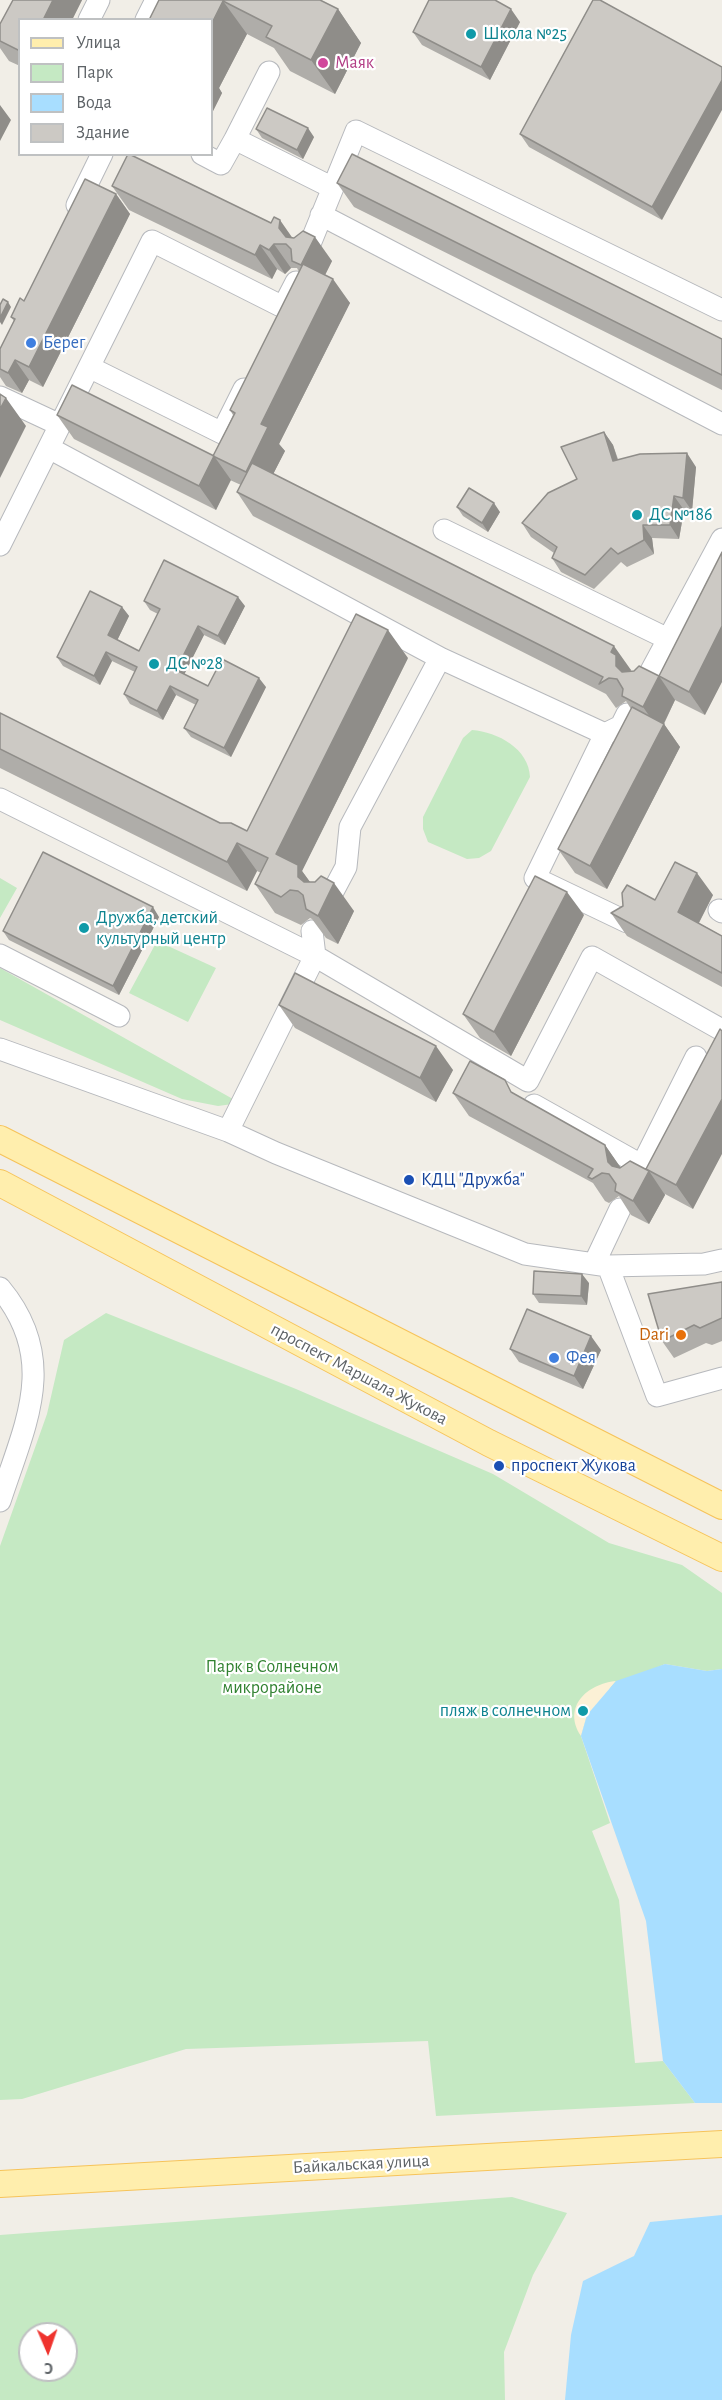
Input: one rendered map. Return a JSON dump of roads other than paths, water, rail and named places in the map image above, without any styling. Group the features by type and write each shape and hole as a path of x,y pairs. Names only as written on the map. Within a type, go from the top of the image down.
{"main road":[{"path":"0,1138 509,1400 722,1506"},
{"name":"проспект Маршала Жукова","path":"0,1182 489,1443 722,1558"},
{"name":"Байкальская улица","path":"0,2184 720,2144"},
{"path":"0,2194 28,2182"}],"street":[{"path":"89,18 99,0"},
{"path":"147,18 156,0"},
{"path":"206,156 221,164 269,72"},
{"path":"308,249 356,131 722,310"},
{"path":"235,138 332,187"},
{"path":"69,220 101,156"},
{"path":"321,215 722,424"},
{"path":"0,545 152,241 283,307"},
{"path":"273,328 297,279"},
{"path":"89,367 222,433 252,372"},
{"path":"0,397 60,424"},
{"path":"49,448 440,658 605,734"},
{"path":"444,530 668,639"},
{"path":"644,684 722,539"},
{"path":"329,899 346,867 350,827 440,658"},
{"path":"627,714 621,726 605,734 535,878 627,922"},
{"path":"0,799 315,956 528,1081 592,957 722,1030"},
{"path":"228,1131 315,956 312,931"},
{"path":"0,955 119,1016"},
{"path":"0,1049 228,1131 276,1153 525,1254 601,1265 704,1264 722,1260"},
{"path":"534,1105 638,1172 696,1057"},
{"path":"620,1209 601,1265 657,1396 722,1378"},
{"path":"0,1288 22,1319 32,1353 33,1388 29,1413 3,1479 0,1501"}],"water":[{"path":"665,1664 707,1671 722,1669 722,2103 695,2103 663,2061 646,1921 581,1736 587,1715 616,1681"},
{"path":"722,2215 722,2400 565,2400 571,2335 583,2281 634,2256 650,2222"}],"place":[{"name":"Школа №25","path":"471,34"},
{"name":"Маяк","path":"323,63"},
{"name":"Берег","path":"31,343"},
{"name":"ДС №186","path":"637,515"},
{"name":"ДС №28","path":"154,664"},
{"name":"Дружба, детский культурный центр","path":"84,928"},
{"name":"КДЦ \"Дружба\"","path":"409,1180"},
{"name":"Dari","path":"681,1335"},
{"name":"Фея","path":"554,1358"},
{"name":"проспект Жукова","path":"499,1466"},
{"name":"пляж в солнечном","path":"583,1711"}],"park label":[{"name":"Парк в Солнечном микрорайоне","path":"272,1677"}]}
